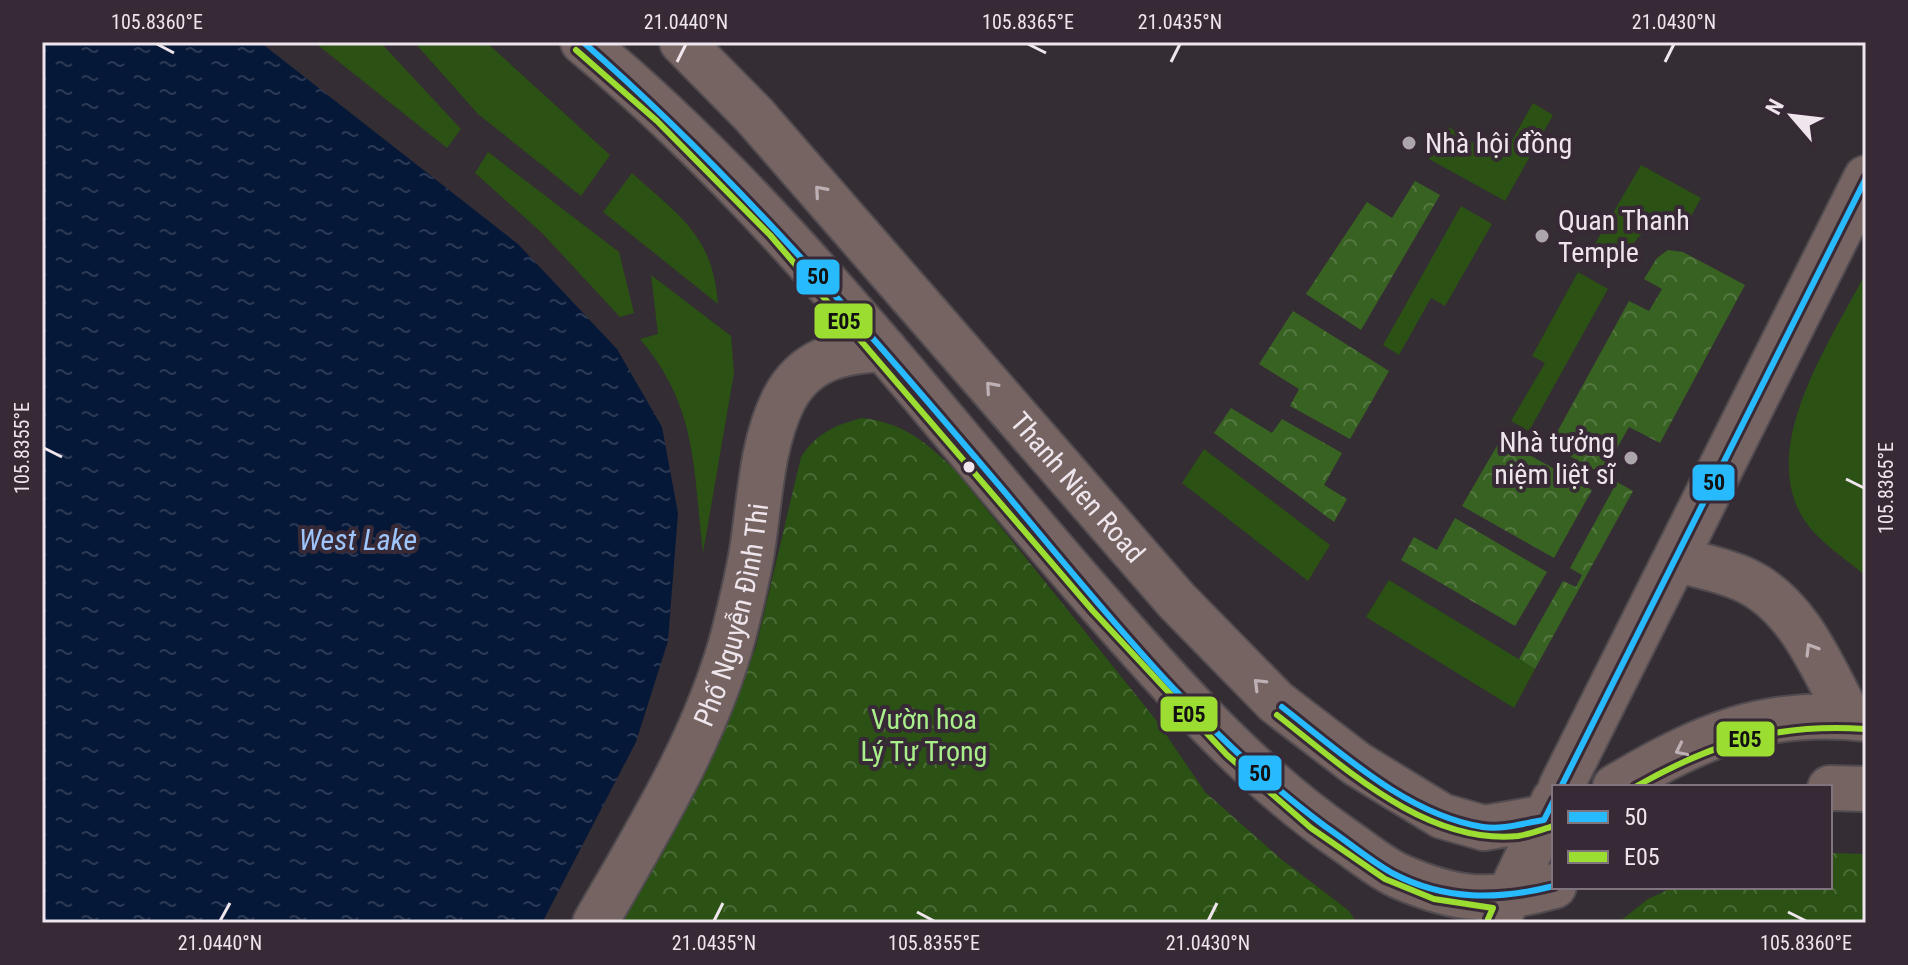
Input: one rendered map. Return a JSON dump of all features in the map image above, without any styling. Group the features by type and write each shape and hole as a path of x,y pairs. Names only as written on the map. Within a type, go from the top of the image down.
{"main road":[{"name":"Thanh Nien Road","path":"583,42 694,140 884,349 1032,528 1206,722 1250,766 1322,824 1396,874 1502,911 1552,887"},
{"name":"Thanh Nien Road","path":"682,42 754,115 1177,601 1276,702 1357,764 1442,816 1484,828 1552,806"},
{"path":"1563,785 1866,178"},
{"name":"Phố Nguyễn Đình Thi","path":"595,923 654,820 701,725 733,636 753,549 765,461 783,400 800,377 823,357 849,350 884,349"},
{"path":"1676,559 1746,580 1779,601 1858,718"},
{"path":"1619,785 1717,733 1789,718 1858,718"},
{"path":"1832,788 1866,789"},
{"path":"1502,911 1552,808"}],"green space":[{"path":"314,42 380,42 461,129 447,148"},
{"path":"414,42 486,42 610,155 581,196 478,114"},
{"path":"1533,103 1553,115 1505,201 1429,159 1449,127 1501,160"},
{"path":"488,152 619,252 634,313 620,317 542,233 475,173"},
{"path":"1641,165 1701,198 1684,229 1660,226 1645,232 1621,265 1592,249"},
{"path":"632,173 679,215 701,244 715,280 718,304 603,212"},
{"path":"1415,181 1440,195 1361,330 1306,294 1367,202 1392,218"},
{"path":"1461,206 1492,224 1445,306 1431,298 1399,355 1383,345"},
{"path":"1668,250 1683,252 1745,285 1660,443 1629,427 1602,474 1550,445 1629,301 1649,311 1662,289 1644,279 1657,258"},
{"path":"1578,272 1608,289 1529,431 1511,421 1545,363 1532,356"},
{"path":"1866,272 1866,576 1823,542 1803,518 1791,489 1789,458 1794,426 1805,393"},
{"path":"651,275 731,336 734,373 703,553 694,466 683,414 659,364 640,339 658,334"},
{"path":"1293,311 1389,371 1350,439 1290,406 1299,389 1259,364"},
{"path":"1231,408 1272,433 1282,419 1342,453 1324,485 1347,499 1334,522 1214,433"},
{"name":"Vườn hoa Lý Tự Trọng","path":"862,418 889,424 913,435 955,470 1156,720 1205,792 1281,859 1348,910 1357,923 619,923 727,719 756,647 801,457 827,431"},
{"path":"1501,439 1592,490 1554,558 1462,506"},
{"path":"1204,449 1330,545 1308,581 1182,483"},
{"path":"1617,482 1633,491 1535,669 1519,659 1563,581 1576,587 1582,575 1570,568"},
{"path":"1455,518 1547,572 1515,626 1401,560 1414,537 1437,550"},
{"path":"1389,580 1535,669 1514,708 1366,617"},
{"path":"1832,853 1866,854 1866,923 1618,923 1648,899 1670,889 1832,889"}],"water":[{"name":"West Lake","path":"42,42 260,42 518,244 617,349 662,427 678,513 668,641 636,742 542,923 42,923"}],"transit line":[{"name":"50","path":"583,42 749,202 903,373 1155,668 1195,711 1280,791 1375,862 1412,882 1432,889 1472,895 1513,894 1552,886"},
{"name":"E05","path":"576,50 657,121 770,235 1093,611 1227,755 1311,828 1385,879 1434,899 1493,908 1488,919"},
{"name":"50","path":"1562,785 1866,178"},
{"name":"50","path":"1282,707 1351,762 1401,796 1455,820 1483,827 1506,827 1544,820 1552,804"},
{"name":"E05","path":"1277,715 1358,779 1419,815 1451,828 1484,836 1518,836 1552,827"},
{"name":"E05","path":"1639,785 1691,759 1746,739 1802,729 1865,729"}],"place":[{"name":"Nhà hội đồng","path":"1409,143"},
{"name":"Quan Thanh Temple","path":"1542,236"},
{"name":"Nhà tưởng niệm liệt sĩ","path":"1631,458"}]}
